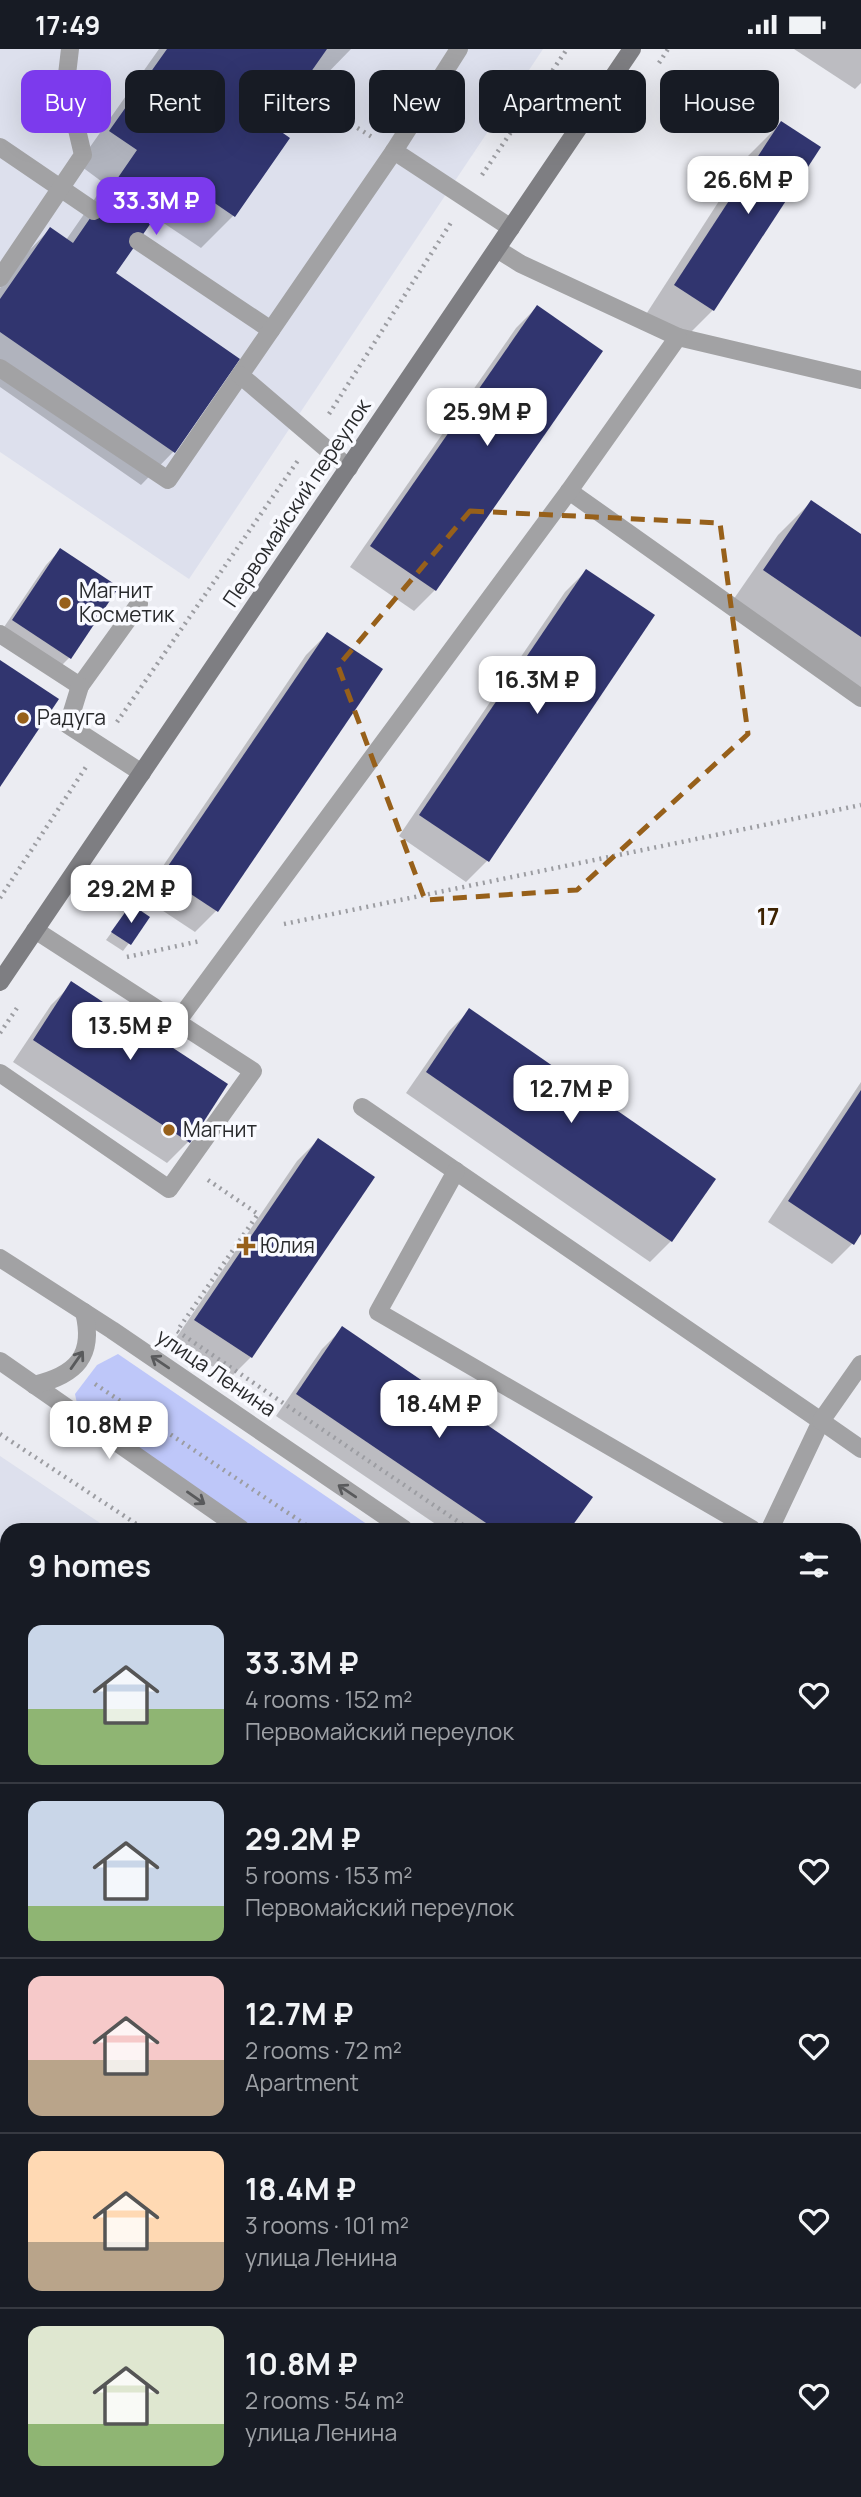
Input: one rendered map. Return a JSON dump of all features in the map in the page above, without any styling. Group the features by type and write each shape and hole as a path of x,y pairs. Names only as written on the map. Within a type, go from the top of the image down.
{"street":[{"path":"0,278 83,155 66,83 70,49"},
{"path":"0,368 168,480 394,151 459,49"},
{"name":"Первомайский переулок","path":"0,982 632,49"},
{"path":"0,147 94,211"},
{"path":"394,151 511,227"},
{"path":"138,241 271,330"},
{"path":"497,249 522,264 678,337 861,380"},
{"path":"177,1022 569,491 678,337"},
{"path":"240,375 349,468"},
{"path":"569,491 861,698"},
{"path":"139,604 80,686 68,725 142,773"},
{"path":"0,634 80,686"},
{"path":"0,1073 169,1189 253,1071 35,930"},
{"path":"362,1107 861,1449"},
{"path":"456,1171 378,1312 742,1523"},
{"name":"улица Ленина","path":"0,1258 395,1523"},
{"path":"34,1385 64,1376 80,1362 87,1343 88,1328 84,1312"},
{"path":"0,1361 232,1523"},
{"path":"773,1523 821,1421 861,1364"}],"path":[{"path":"0,898 100,746 314,438 466,200 567,49"},
{"path":"355,127 394,151"},
{"path":"88,965 861,805"},
{"path":"186,1164 258,1214 177,1331 460,1523"},
{"path":"93,1382 303,1523"},
{"path":"0,1434 135,1523"}],"highlighted area":[{"path":"470,511 720,523 748,734 577,890 425,900 338,666"}],"shaded area":[{"path":"0,49 543,49 529,70 479,70 479,133 487,133 189,579 0,452"},
{"path":"118,1354 365,1523 241,1523 79,1413 75,1394 97,1365"},
{"path":"0,1456 100,1523 0,1523"}],"building":[{"path":"167,49 327,49 312,70 239,70 239,133 283,133 290,138 235,217 181,180 116,273 240,359 175,453 0,332 0,299 50,227 73,243 137,150 111,132 111,128 125,108 125,133 225,133 225,70 152,70"},
{"path":"781,121 821,147 714,311 674,285 773,133 779,133"},
{"path":"537,305 603,351 436,591 370,546"},
{"path":"811,500 861,534 861,637 763,570"},
{"name":"Магнит Косметик","path":"60,548 119,587 71,659 12,620"},
{"path":"586,569 655,615 489,862 419,815"},
{"path":"327,632 383,669 218,912 162,875"},
{"name":"Радуга","path":"0,660 59,699 0,787"},
{"path":"131,904 150,917 131,945 111,932"},
{"path":"71,981 228,1084 190,1143 33,1040"},
{"path":"469,1008 716,1179 672,1242 426,1072"},
{"path":"861,1090 861,1234 854,1245 788,1201"},
{"path":"318,1138 375,1177 252,1358 194,1320"},
{"path":"342,1326 593,1497 574,1523 486,1523 296,1394"}],"place":[{"name":"Магнит Косметик","path":"65,603"},
{"name":"Радуга","path":"23,718"},
{"name":"Магнит","path":"169,1130"},
{"name":"Юлия","path":"246,1246"}],"district":[{"name":"17","path":"768,917"}]}
